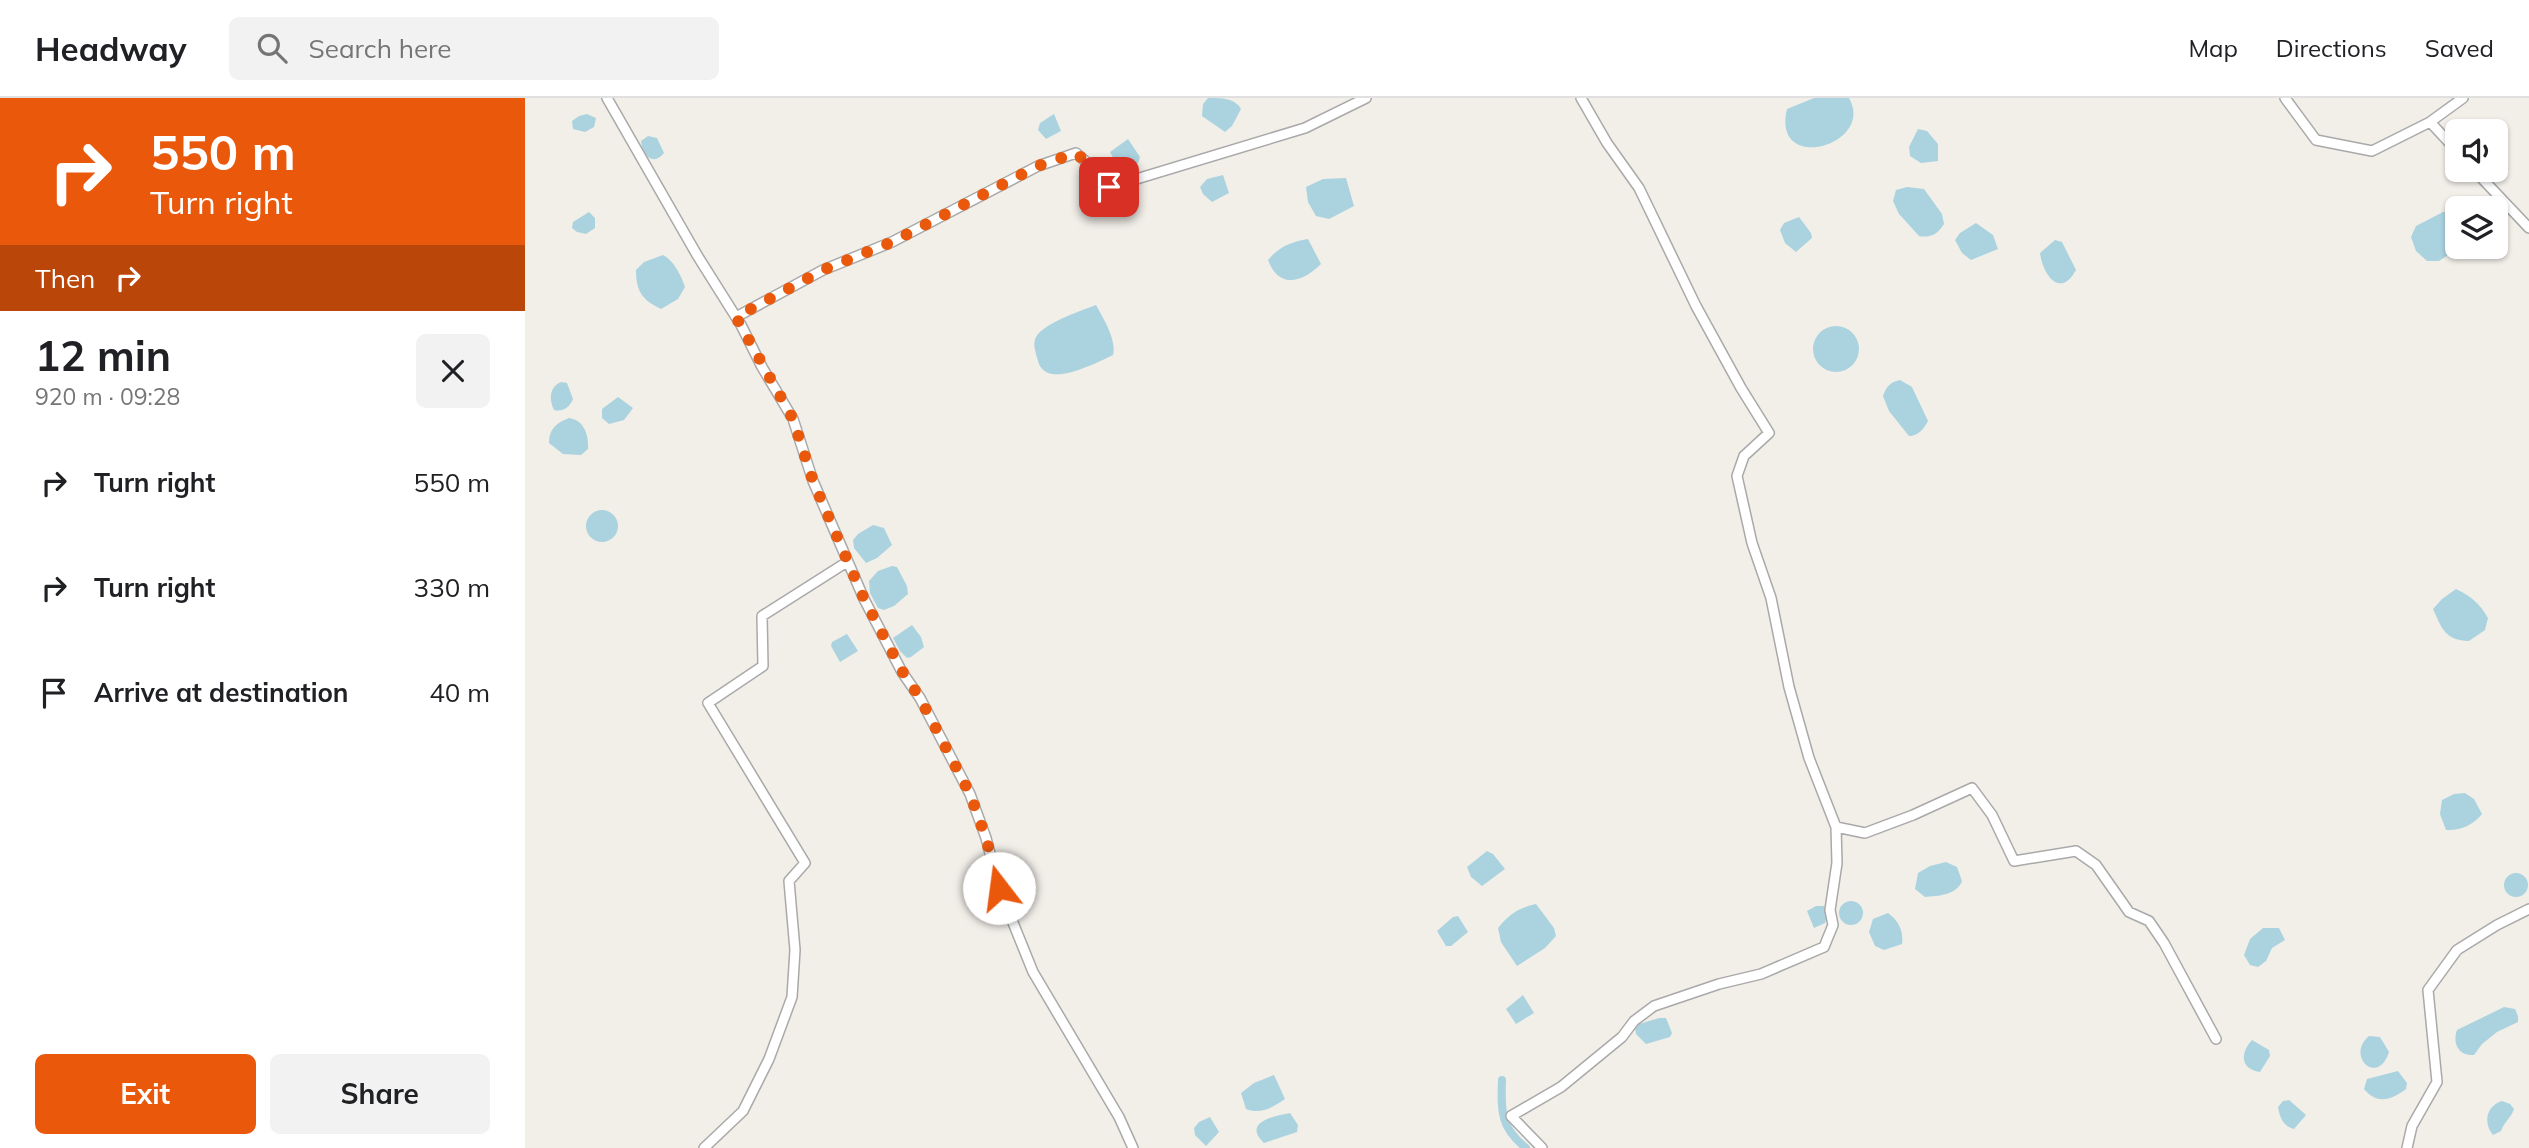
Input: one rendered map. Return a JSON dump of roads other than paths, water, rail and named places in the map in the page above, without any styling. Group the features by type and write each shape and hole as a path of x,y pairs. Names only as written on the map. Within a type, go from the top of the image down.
{"street":[{"path":"607,98 793,419 813,481 847,562 902,671 920,698 970,794 986,838 999,888 1033,972 1119,1117 1133,1148"},
{"path":"736,317 823,270 892,242 1038,166 1076,153 1100,174 1109,187 1305,128 1366,98"},
{"path":"1542,1148 1511,1116 1561,1087 1622,1037 1634,1021 1654,1006 1719,984 1761,974 1824,947 1833,925 1830,910 1837,863 1836,827 1789,687 1771,598 1752,543 1737,476 1744,456 1769,433 1696,306 1639,188 1607,143 1581,98"},
{"path":"2285,98 2316,140 2372,150 2430,122 2463,98"},
{"path":"2430,122 2445,138"},
{"path":"2486,182 2529,228"},
{"path":"704,1148 743,1111 769,1059 792,997 795,950 789,881 804,863 708,704 763,666 762,617 847,562"},
{"path":"1836,827 1865,833 1972,788 1992,815 2014,861 2076,851 2097,864 2129,912 2149,920 2216,1039"},
{"path":"2407,1148 2412,1126 2437,1082 2428,990 2457,950 2529,909"}],"water":[{"path":"1208,98 1232,101 1241,109 1232,126 1225,132 1202,116 1203,104"},
{"path":"1814,98 1849,98 1853,115 1848,129 1837,140 1822,146 1807,147 1794,142 1786,129 1787,109"},
{"path":"587,114 596,118 594,127 585,132 573,129 572,121"},
{"path":"1054,114 1061,131 1046,139 1038,130 1040,123"},
{"path":"1918,129 1927,131 1938,144 1938,161 1921,163 1910,156 1909,147"},
{"path":"648,136 657,138 664,153 656,159 649,158 642,146 641,141"},
{"path":"1128,139 1140,157 1138,163 1126,171 1116,163 1110,152"},
{"path":"1223,175 1229,193 1212,202 1200,187 1207,179"},
{"path":"1346,178 1354,206 1329,219 1316,216 1308,202 1306,187 1323,179"},
{"path":"1907,187 1924,189 1942,214 1944,224 1933,235 1919,236 1899,214 1893,201 1896,190"},
{"path":"589,212 595,218 595,228 586,234 572,228 573,222"},
{"path":"2445,212 2445,257 2439,261 2427,261 2416,251 2411,237 2416,226"},
{"path":"1799,217 1812,238 1796,252 1785,243 1780,230 1784,223"},
{"path":"1976,223 1993,235 1998,249 1971,260 1962,253 1955,240 1960,233"},
{"path":"1308,239 1321,264 1299,279 1291,280 1278,276 1268,260 1286,245"},
{"path":"2055,240 2062,242 2076,270 2064,283 2053,281 2048,276 2040,253"},
{"path":"663,255 677,269 685,287 678,299 661,309 641,294 636,270 644,262"},
{"path":"1096,305 1111,336 1113,355 1070,372 1046,372 1039,364 1035,349 1038,334 1057,321"},
{"path":"1836,326 1852,333 1859,349 1852,365 1836,372 1820,365 1813,349 1820,333"},
{"path":"1900,380 1912,387 1928,421 1920,432 1912,436 1909,436 1889,411 1883,396 1889,385"},
{"path":"561,382 567,383 573,399 565,409 554,410 551,394 554,387"},
{"path":"618,397 633,408 624,420 609,424 602,418 602,409"},
{"path":"569,418 582,425 588,439 588,449 581,455 563,454 549,443 554,427"},
{"path":"602,510 613,515 618,526 613,537 602,542 591,537 586,526 591,515"},
{"path":"873,525 884,528 892,545 877,558 866,563 854,548 853,540"},
{"path":"897,567 908,594 894,606 884,610 878,608 870,593 869,581 878,571"},
{"path":"2456,589 2475,601 2488,618 2485,630 2469,641 2449,636 2433,609"},
{"path":"912,625 921,637 924,647 907,658 893,638"},
{"path":"847,634 858,651 840,662 831,646 832,642"},
{"path":"2465,793 2474,799 2482,814 2466,826 2446,830 2440,814 2442,800 2454,794"},
{"path":"1487,851 1493,854 1505,869 1482,886 1471,877 1467,867"},
{"path":"1946,862 1957,867 1962,881 1960,886 1947,894 1925,897 1915,889 1918,873 1930,866"},
{"path":"2516,873 2525,876 2528,885 2525,894 2516,897 2507,894 2504,885 2507,876"},
{"path":"1851,901 1859,905 1863,913 1859,921 1851,925 1843,921 1839,913 1843,905"},
{"path":"1536,904 1554,928 1556,936 1545,948 1517,966 1501,942 1498,928 1515,912"},
{"path":"1816,906 1824,906 1827,917 1825,923 1814,928 1807,911"},
{"path":"1888,913 1899,926 1902,944 1884,950 1875,946 1869,932 1873,919"},
{"path":"1458,916 1468,932 1451,946 1446,946 1437,931"},
{"path":"2263,928 2279,928 2285,940 2272,948 2266,961 2258,967 2250,965 2244,955 2250,939"},
{"path":"1523,995 1534,1013 1516,1024 1506,1009"},
{"path":"2504,1007 2515,1009 2518,1022 2497,1032 2482,1044 2474,1055 2464,1053 2458,1048 2455,1040 2457,1030"},
{"path":"1666,1018 1672,1033 1670,1037 1646,1044 1636,1034 1635,1028 1639,1024"},
{"path":"2369,1036 2380,1037 2389,1052 2378,1067 2366,1065 2362,1059 2360,1052"},
{"path":"2252,1040 2269,1050 2270,1056 2260,1072 2249,1068 2244,1060 2245,1050"},
{"path":"2398,1071 2407,1083 2406,1089 2395,1096 2379,1099 2364,1089 2367,1079"},
{"path":"1274,1075 1285,1099 1262,1111 1246,1109 1241,1093 1254,1083"},
{"path":"2289,1100 2306,1115 2294,1129 2283,1121 2278,1107 2283,1101"},
{"path":"2502,1101 2514,1109 2501,1131 2493,1135 2487,1120 2489,1111"},
{"path":"1290,1113 1298,1125 1297,1132 1264,1143 1258,1136 1258,1125 1269,1118"},
{"path":"1210,1117 1219,1132 1206,1146 1195,1135 1194,1128 1199,1122"}],"waterway":[{"path":"1502,1080 1504,1118 1511,1133 1526,1148"}]}
